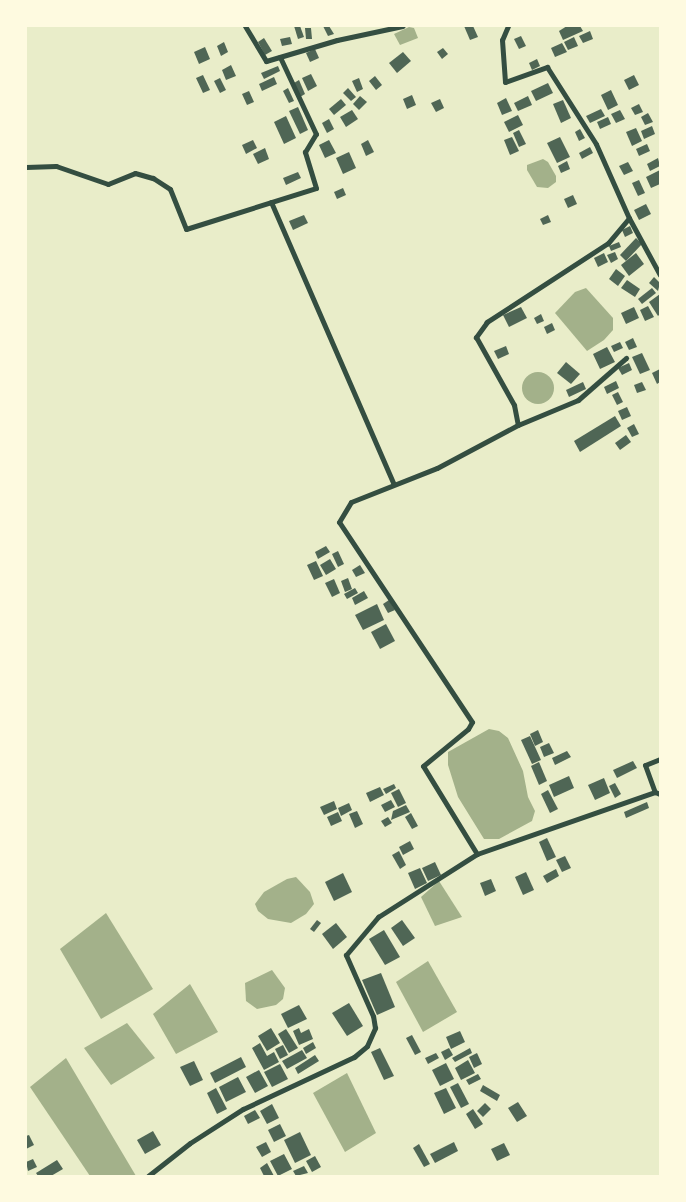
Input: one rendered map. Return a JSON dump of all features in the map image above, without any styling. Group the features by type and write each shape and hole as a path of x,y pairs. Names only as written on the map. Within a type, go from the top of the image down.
{"street":[{"path":"245,26 266,61 337,40 403,26"},
{"path":"508,26 502,40 505,82 547,67 596,144 629,218 660,275"},
{"path":"26,167 56,166 108,184 135,173 153,178 170,189 186,229 316,188 305,152 316,134 280,57"},
{"path":"272,202 393,483"},
{"path":"518,425 514,405 476,337 487,322 608,243 629,218"},
{"path":"477,854 423,766 468,729 472,722 339,522 351,502 393,483 436,468 518,425 578,400 626,358"},
{"path":"148,1176 190,1143 243,1109 354,1057 367,1046 375,1028 374,1016 346,955 378,918 477,854 658,793 645,765 660,759"}],"shaded area":[{"path":"409,27 414,28 418,38 400,45 394,34"},
{"path":"543,159 548,162 556,176 556,182 548,188 537,187 527,170 527,165"},
{"path":"586,288 613,318 613,330 604,340 587,351 555,313 575,292"},
{"path":"538,372 549,377 554,388 549,399 538,404 527,399 522,388 527,377"},
{"path":"489,729 499,731 508,738 523,771 528,797 535,811 532,821 499,839 484,839 458,797 448,765 448,752"},
{"path":"296,877 310,892 314,904 306,914 291,923 268,919 258,911 255,904 264,892 287,879"},
{"path":"439,881 462,917 435,926 421,897"},
{"path":"106,913 153,989 101,1019 60,949"},
{"path":"428,961 457,1012 423,1032 396,982"},
{"path":"272,970 285,988 283,999 276,1005 257,1009 246,1001 245,983"},
{"path":"190,984 218,1032 176,1054 153,1014"},
{"path":"127,1023 155,1058 111,1085 84,1048"},
{"path":"66,1058 136,1176 90,1176 30,1087"},
{"path":"347,1073 376,1133 345,1152 313,1093"}],"building":[{"path":"294,26 300,26 304,37 298,39"},
{"path":"323,26 329,26 334,34 328,36"},
{"path":"464,26 473,26 478,37 470,40"},
{"path":"567,26 580,26 583,31 563,40 559,31"},
{"path":"305,28 311,28 312,39 306,39"},
{"path":"590,31 593,39 583,43 579,36"},
{"path":"521,36 526,46 519,49 514,39"},
{"path":"290,37 292,44 282,46 280,39"},
{"path":"574,37 578,46 568,50 564,42"},
{"path":"264,38 272,51 265,55 258,42"},
{"path":"224,42 228,52 221,56 217,46"},
{"path":"562,43 567,52 555,57 551,48"},
{"path":"205,47 210,59 199,64 194,52"},
{"path":"443,48 448,54 442,59 437,52"},
{"path":"315,49 319,58 310,62 306,53"},
{"path":"403,52 411,61 397,73 389,63"},
{"path":"537,59 540,66 532,70 529,63"},
{"path":"231,65 236,76 226,80 222,70"},
{"path":"278,66 280,71 264,79 261,73"},
{"path":"311,74 317,86 308,91 302,78"},
{"path":"203,75 210,90 203,93 196,78"},
{"path":"634,75 639,85 629,90 624,80"},
{"path":"375,76 382,85 376,90 369,81"},
{"path":"274,77 277,84 262,91 259,84"},
{"path":"220,78 226,90 220,93 214,81"},
{"path":"359,78 363,89 357,92 352,81"},
{"path":"299,80 305,94 300,97 294,83"},
{"path":"548,83 553,93 536,101 531,91"},
{"path":"288,88 294,101 289,103 283,91"},
{"path":"348,88 356,97 351,101 343,93"},
{"path":"611,90 618,105 608,110 601,95"},
{"path":"249,91 254,102 247,105 242,94"},
{"path":"412,95 416,105 407,109 403,99"},
{"path":"360,96 367,102 359,110 353,104"},
{"path":"528,96 532,105 518,111 514,103"},
{"path":"506,98 512,111 502,115 497,103"},
{"path":"341,99 346,105 334,115 329,109"},
{"path":"440,99 444,108 436,112 431,103"},
{"path":"563,100 571,118 561,123 553,104"},
{"path":"639,104 643,112 635,115 631,108"},
{"path":"298,107 308,130 300,134 289,111"},
{"path":"601,109 605,116 590,123 586,116"},
{"path":"352,110 358,119 346,127 340,117"},
{"path":"620,110 625,119 616,123 611,114"},
{"path":"648,113 653,122 645,125 641,117"},
{"path":"518,115 523,125 509,132 504,122"},
{"path":"286,116 296,138 284,144 274,122"},
{"path":"608,117 611,124 600,129 597,122"},
{"path":"329,119 334,129 327,133 322,123"},
{"path":"652,126 655,134 644,139 641,131"},
{"path":"636,128 642,141 632,146 626,132"},
{"path":"580,129 585,138 579,141 575,132"},
{"path":"519,130 526,144 519,147 513,133"},
{"path":"512,137 519,151 510,155 504,140"},
{"path":"560,137 570,157 557,163 547,143"},
{"path":"253,140 257,148 246,154 242,145"},
{"path":"329,140 336,153 325,158 319,145"},
{"path":"368,140 374,152 366,156 361,144"},
{"path":"647,144 650,151 639,156 636,149"},
{"path":"590,147 593,153 582,159 579,153"},
{"path":"265,148 269,159 258,164 253,154"},
{"path":"349,152 356,168 343,174 336,158"},
{"path":"658,158 660,166 650,171 647,164"},
{"path":"567,161 570,169 561,173 558,166"},
{"path":"628,162 633,171 624,175 619,166"},
{"path":"660,170 660,184 651,188 646,177"},
{"path":"298,172 301,178 286,185 283,178"},
{"path":"639,180 645,193 638,196 632,183"},
{"path":"343,188 346,195 337,199 334,192"},
{"path":"573,195 577,204 568,208 564,199"},
{"path":"646,204 651,214 639,220 634,210"},
{"path":"304,215 308,223 293,230 289,221"},
{"path":"548,215 551,222 543,225 540,219"},
{"path":"630,226 633,233 625,237 622,230"},
{"path":"636,238 642,244 626,261 620,255"},
{"path":"619,242 621,247 611,251 609,246"},
{"path":"615,252 618,259 611,263 607,255"},
{"path":"604,253 608,262 598,267 594,258"},
{"path":"636,253 644,264 629,276 621,265"},
{"path":"616,269 625,276 618,286 609,279"},
{"path":"654,277 660,283 658,291 649,283"},
{"path":"627,280 640,289 635,297 621,288"},
{"path":"652,288 656,293 642,304 638,299"},
{"path":"660,294 660,314 658,316 649,302"},
{"path":"648,306 654,317 645,321 640,310"},
{"path":"521,307 527,318 509,327 503,315"},
{"path":"634,307 639,318 626,324 621,313"},
{"path":"541,314 544,321 537,324 534,318"},
{"path":"552,323 555,330 547,334 544,327"},
{"path":"633,338 637,347 629,350 625,342"},
{"path":"620,342 623,348 614,352 611,346"},
{"path":"506,346 509,354 498,359 494,351"},
{"path":"607,347 615,362 600,369 593,354"},
{"path":"642,353 650,370 640,374 632,357"},
{"path":"566,362 580,374 571,384 557,373"},
{"path":"629,363 632,370 622,375 618,368"},
{"path":"660,369 660,382 657,384 652,373"},
{"path":"616,381 619,388 607,394 604,387"},
{"path":"583,382 586,389 569,397 566,390"},
{"path":"642,382 646,390 637,393 634,385"},
{"path":"618,392 623,402 617,405 612,395"},
{"path":"627,407 631,416 622,420 618,411"},
{"path":"615,416 621,426 580,452 574,441"},
{"path":"634,424 639,434 632,437 627,428"},
{"path":"626,435 631,442 620,450 615,443"},
{"path":"326,546 330,552 318,559 315,552"},
{"path":"338,551 344,564 338,567 332,554"},
{"path":"330,559 336,569 326,575 320,565"},
{"path":"316,561 323,576 314,580 307,565"},
{"path":"360,565 365,573 356,577 352,570"},
{"path":"348,578 352,589 345,592 341,581"},
{"path":"334,579 340,593 332,597 325,583"},
{"path":"355,588 358,593 347,599 344,594"},
{"path":"364,591 368,598 355,605 352,598"},
{"path":"389,600 395,610 388,613 383,604"},
{"path":"377,604 384,620 363,630 355,615"},
{"path":"386,624 395,641 380,649 371,632"},
{"path":"538,730 543,742 535,746 530,734"},
{"path":"530,736 541,760 532,764 521,740"},
{"path":"549,743 554,753 544,757 540,747"},
{"path":"567,751 571,757 555,765 552,758"},
{"path":"633,761 637,768 617,778 613,770"},
{"path":"539,762 547,781 539,785 531,766"},
{"path":"569,776 574,788 554,797 549,785"},
{"path":"604,778 610,793 595,800 588,785"},
{"path":"615,783 621,794 615,798 609,786"},
{"path":"394,784 396,788 386,794 383,789"},
{"path":"380,787 384,795 370,802 366,793"},
{"path":"399,789 406,803 398,807 391,793"},
{"path":"548,790 558,809 550,813 541,794"},
{"path":"391,800 395,807 385,812 381,805"},
{"path":"334,801 337,809 324,815 320,807"},
{"path":"647,802 649,808 626,818 624,812"},
{"path":"349,803 352,810 341,816 338,808"},
{"path":"406,805 410,812 391,820 393,811"},
{"path":"357,811 363,824 355,828 349,814"},
{"path":"338,812 342,821 331,826 327,817"},
{"path":"411,813 418,826 412,829 405,817"},
{"path":"388,817 392,823 385,827 381,821"},
{"path":"547,838 556,857 547,861 539,842"},
{"path":"410,841 414,849 403,855 399,847"},
{"path":"399,851 406,865 400,869 392,855"},
{"path":"565,856 571,868 562,872 556,860"},
{"path":"435,862 441,875 428,881 422,868"},
{"path":"420,868 427,883 415,889 408,873"},
{"path":"556,869 559,876 547,883 543,876"},
{"path":"526,872 534,890 523,895 515,877"},
{"path":"343,873 352,892 334,901 325,882"},
{"path":"491,879 496,891 485,896 480,883"},
{"path":"317,920 321,923 314,932 310,929"},
{"path":"402,920 415,938 403,946 391,928"},
{"path":"336,923 347,937 333,949 322,934"},
{"path":"384,930 400,957 385,965 369,939"},
{"path":"381,973 395,1007 377,1015 362,980"},
{"path":"349,1003 363,1026 347,1036 332,1013"},
{"path":"299,1005 307,1019 288,1028 281,1014"},
{"path":"271,1028 280,1043 267,1051 258,1036"},
{"path":"299,1028 301,1033 309,1029 313,1039 299,1045 293,1031"},
{"path":"286,1029 298,1048 289,1053 278,1034"},
{"path":"460,1031 465,1042 451,1049 446,1037"},
{"path":"412,1035 421,1052 415,1055 406,1038"},
{"path":"313,1042 316,1048 306,1054 303,1048"},
{"path":"260,1043 267,1056 274,1052 279,1062 264,1070 252,1048"},
{"path":"283,1045 288,1055 280,1059 275,1049"},
{"path":"380,1048 394,1076 384,1080 371,1052"},
{"path":"449,1048 453,1055 445,1060 441,1052"},
{"path":"470,1048 472,1053 455,1062 452,1058"},
{"path":"302,1050 307,1058 287,1069 282,1061"},
{"path":"436,1053 439,1058 428,1064 425,1058"},
{"path":"477,1053 482,1064 474,1068 469,1057"},
{"path":"315,1055 319,1061 298,1074 295,1068"},
{"path":"241,1057 246,1067 215,1083 210,1073"},
{"path":"468,1060 475,1073 461,1080 455,1068"},
{"path":"194,1061 203,1080 190,1086 180,1067"},
{"path":"446,1063 454,1079 440,1086 432,1070"},
{"path":"280,1064 288,1079 272,1087 264,1072"},
{"path":"259,1070 268,1086 255,1093 246,1077"},
{"path":"478,1074 481,1079 469,1085 466,1080"},
{"path":"238,1077 246,1092 226,1102 219,1087"},
{"path":"458,1083 469,1104 461,1108 450,1087"},
{"path":"483,1085 500,1095 497,1101 480,1091"},
{"path":"216,1088 227,1109 217,1114 207,1093"},
{"path":"446,1088 456,1108 444,1114 434,1093"},
{"path":"518,1102 527,1116 517,1122 508,1108"},
{"path":"485,1103 491,1109 483,1117 477,1111"},
{"path":"272,1104 279,1118 267,1124 260,1111"},
{"path":"473,1109 483,1124 475,1129 466,1114"},
{"path":"255,1110 260,1118 248,1124 244,1116"},
{"path":"280,1124 286,1136 274,1142 268,1130"},
{"path":"153,1131 161,1145 145,1154 137,1140"},
{"path":"300,1132 311,1155 295,1163 284,1140"},
{"path":"29,1135 34,1145 26,1149 26,1136"},
{"path":"266,1142 271,1152 262,1157 256,1147"},
{"path":"454,1142 458,1151 435,1163 430,1154"},
{"path":"504,1143 510,1155 497,1161 491,1149"},
{"path":"419,1144 430,1164 424,1167 413,1148"},
{"path":"284,1154 292,1169 278,1176 270,1161"},
{"path":"315,1156 321,1167 312,1172 306,1161"},
{"path":"33,1159 37,1167 28,1171 26,1162"},
{"path":"57,1160 63,1169 51,1176 38,1176 36,1173"},
{"path":"267,1163 274,1176 264,1176 260,1168"},
{"path":"304,1166 308,1173 296,1176 293,1171"}]}
